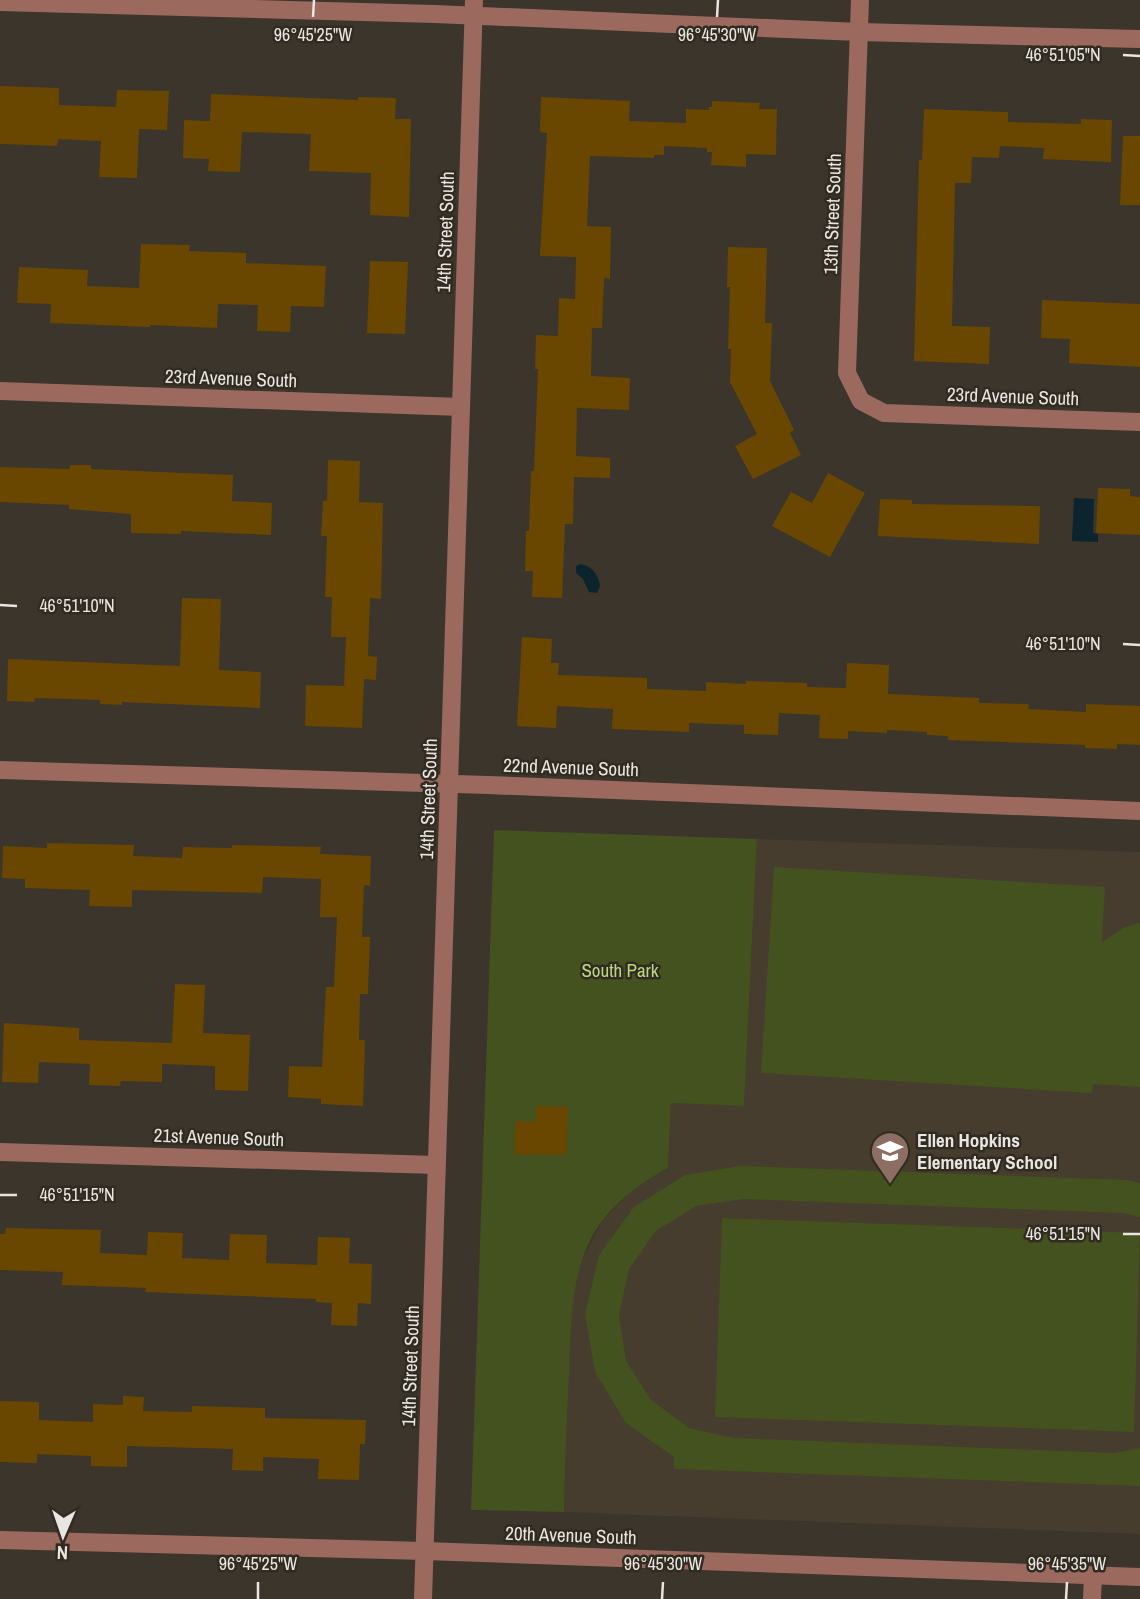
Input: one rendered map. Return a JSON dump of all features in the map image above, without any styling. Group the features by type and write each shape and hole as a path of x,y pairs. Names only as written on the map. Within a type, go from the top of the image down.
{"street":[{"name":"13th Street South","path":"860,0 847,373 861,401 884,412"},
{"path":"0,2 473,8 859,32 1140,39"},
{"name":"14th Street South","path":"423,1599 473,8"},
{"name":"23rd Avenue South","path":"0,391 461,407"},
{"name":"23rd Avenue South","path":"884,412 1140,422"},
{"name":"22nd Avenue South","path":"0,770 449,783 1140,811"},
{"name":"21st Avenue South","path":"0,1152 436,1165"},
{"name":"20th Avenue South","path":"0,1539 425,1551 1140,1577"},
{"path":"1092,1599 1093,1576"}],"shaded area":[{"name":"Ellen Hopkins Elementary School","path":"757,839 1140,852 1140,1534 564,1512 571,1303 581,1261 602,1222 616,1206 631,1191 668,1168 671,1103 744,1105"}],"green space":[{"name":"South Park","path":"494,830 757,839 744,1106 671,1103 668,1168 613,1208 596,1230 584,1254 577,1280 570,1339 564,1512 471,1510"},
{"path":"774,867 1105,887 1102,942 1123,928 1140,923 1140,1087 1093,1084 1092,1093 761,1073"},
{"path":"741,1166 1127,1180 1140,1183 1140,1217 1123,1213 743,1199 696,1206 656,1231 629,1269 619,1315 626,1361 651,1400 689,1428 734,1438 1114,1453 1140,1448 1140,1486 674,1469 674,1457 626,1423 595,1372 585,1314 599,1255 634,1207 685,1175"},
{"path":"722,1218 1140,1233 1134,1432 715,1417"}],"water":[{"path":"1074,498 1094,499 1093,533 1098,534 1098,542 1072,541"},
{"path":"576,566 588,566 596,574 600,586 597,593 589,592 583,579 576,573"}],"building":[{"path":"0,86 59,88 59,105 116,107 117,90 169,91 167,130 139,129 137,178 99,177 101,141 58,139 57,146 0,144"},
{"path":"211,94 358,100 358,97 396,98 395,119 411,119 409,217 370,215 371,173 309,171 311,134 242,132 240,172 208,171 209,159 183,158 184,120 210,121"},
{"path":"541,97 630,101 629,121 686,123 686,109 709,110 712,101 760,103 759,109 777,109 776,155 746,154 746,167 711,165 712,152 707,152 707,148 664,146 664,155 654,155 654,158 590,156 587,226 611,227 610,279 604,278 602,328 592,328 591,376 630,378 629,410 577,408 576,456 610,458 610,478 574,477 573,524 565,524 562,598 532,597 533,571 525,571 531,471 534,471 538,369 535,369 536,335 558,336 559,298 575,299 576,257 540,256 547,133 540,132"},
{"path":"924,109 1008,112 1008,122 1081,124 1081,119 1112,120 1111,162 1043,159 1044,148 1000,146 999,158 972,157 971,183 955,183 952,326 990,327 989,364 914,361 919,160 922,160"},
{"path":"1123,136 1140,136 1140,205 1120,205"},
{"path":"141,244 190,245 189,251 246,253 246,263 326,266 324,307 291,306 290,332 257,331 258,305 218,304 217,328 50,323 51,304 17,303 19,267 88,270 87,286 139,288"},
{"path":"728,247 767,248 765,323 772,323 770,381 794,430 790,433 801,455 753,479 735,446 757,434 730,382"},
{"path":"370,261 408,262 405,334 367,333"},
{"path":"1042,300 1140,304 1140,367 1069,363 1070,339 1041,338"},
{"path":"328,460 360,461 359,502 383,503 381,599 370,598 368,656 377,657 376,680 364,679 362,728 305,726 306,685 344,686 346,637 331,637 332,597 325,597 327,536 321,536 323,501 327,501"},
{"path":"70,465 91,465 91,469 233,475 232,501 272,503 271,535 181,531 181,534 131,533 131,514 69,509 69,505 0,502 0,467 70,469"},
{"path":"828,473 865,493 830,557 772,526 791,492 812,503"},
{"path":"1098,488 1130,489 1130,496 1140,497 1140,535 1096,533"},
{"path":"880,499 912,500 912,504 1040,506 1039,544 878,536"},
{"path":"182,598 221,599 219,670 261,672 260,708 122,702 122,705 100,704 100,700 35,698 34,702 7,701 8,659 180,666"},
{"path":"522,637 552,639 551,663 559,663 558,675 647,678 647,689 706,691 706,682 746,684 746,681 807,683 807,687 846,688 847,663 889,665 888,694 979,698 979,703 1029,704 1028,709 1086,712 1086,704 1140,706 1140,745 1117,744 1117,749 1085,748 1085,745 948,740 948,736 927,735 927,732 887,730 887,733 848,731 848,739 819,738 820,715 779,713 778,735 744,734 744,725 689,723 689,732 612,729 613,709 557,706 556,728 517,726"},
{"path":"47,843 134,845 133,856 182,858 183,847 232,848 232,845 321,847 320,854 371,856 370,886 364,885 362,937 370,937 368,994 360,994 359,1040 365,1040 363,1106 321,1104 321,1099 288,1097 289,1066 322,1067 326,987 334,987 337,917 320,917 321,879 263,877 262,893 132,890 132,907 89,906 90,890 25,888 25,879 2,878 3,846 47,848"},
{"path":"175,984 205,985 203,1033 250,1035 248,1091 215,1090 215,1066 162,1064 162,1082 121,1081 120,1086 89,1085 90,1064 39,1062 38,1083 2,1082 4,1023 79,1028 79,1040 172,1043"},
{"path":"536,1106 568,1107 566,1155 514,1154 516,1121 536,1122"},
{"path":"6,1228 101,1230 100,1253 147,1255 148,1232 183,1233 182,1258 229,1260 230,1234 267,1235 266,1263 317,1265 318,1237 350,1238 349,1263 372,1264 371,1304 358,1303 357,1326 331,1325 332,1303 316,1302 316,1299 145,1292 146,1288 62,1285 63,1272 0,1270 0,1234 5,1234"},
{"path":"123,1396 144,1397 143,1411 192,1412 192,1406 265,1408 265,1418 366,1420 365,1444 360,1444 359,1480 318,1479 319,1459 263,1457 263,1471 232,1470 233,1449 127,1446 127,1467 91,1466 91,1456 37,1454 37,1463 0,1462 0,1401 39,1402 39,1420 93,1422 93,1404 123,1405"}],"place":[{"name":"Ellen Hopkins Elementary School","path":"890,1185"}]}
